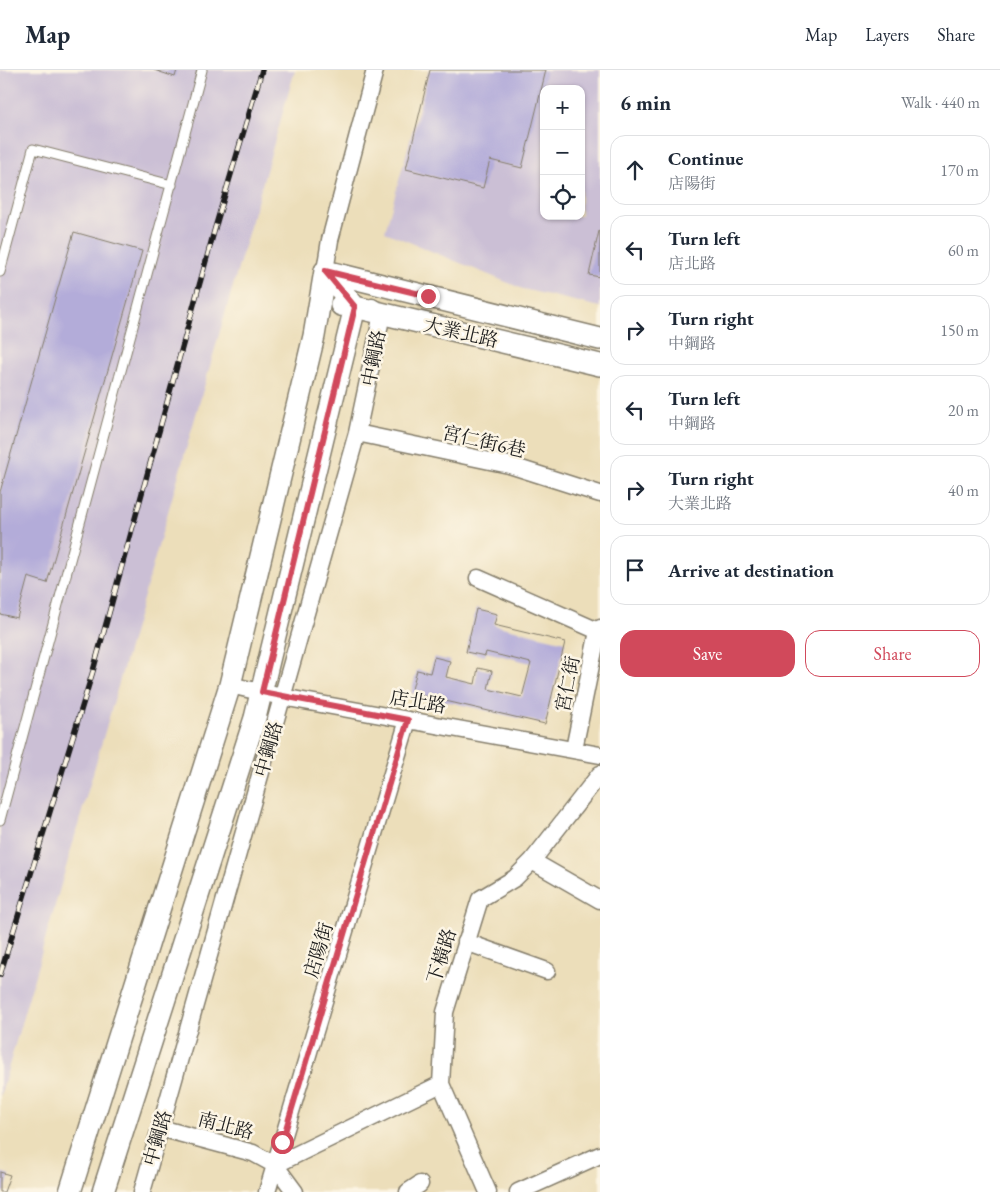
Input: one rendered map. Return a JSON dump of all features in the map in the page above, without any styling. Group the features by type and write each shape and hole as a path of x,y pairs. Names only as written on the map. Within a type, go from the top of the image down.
{"street":[{"path":"70,1192 230,684 314,336 330,240 376,70"},
{"name":"中鋼路","path":"104,1192 262,692 355,307 325,271"},
{"name":"中鋼路","path":"142,1192 357,434 382,314 325,271"},
{"name":"大業北路","path":"325,271 600,339"},
{"name":"大業北路","path":"321,302 355,307 600,365"},
{"name":"宮仁街6巷","path":"357,434 509,465 600,494"},
{"path":"478,578 599,630"},
{"name":"宮仁街","path":"574,749 599,630"},
{"name":"店北路","path":"230,684 282,697 600,755"},
{"name":"店陽街","path":"267,1192 408,720"},
{"name":"下橫路","path":"488,1192 441,1084 445,1012 480,899 515,878 532,861 600,774"},
{"path":"532,861 600,900"},
{"path":"466,942 547,971"},
{"path":"275,1165 441,1084"},
{"name":"南北路","path":"160,1128 253,1152 275,1165 295,1192"},
{"path":"518,1192 600,1155"}],"lane":[{"path":"0,820 202,70"},
{"path":"0,272 33,149 172,185"}],"shaded area":[{"path":"0,70 295,70 0,1097"},
{"path":"429,70 600,70 600,307 523,289 385,232"}],"building":[{"path":"154,70 177,70 175,77"},
{"path":"430,70 546,70 542,85 540,85 540,94 522,168 490,160 483,188 406,169"},
{"path":"600,231 600,277 589,275"},
{"path":"74,232 142,251 47,583 28,577 17,618 0,614 0,492"},
{"path":"476,609 497,614 494,625 565,642 545,724 411,693 417,670 430,673 434,657 450,661 446,677 475,684 478,668 492,671 488,689 522,697 531,663 486,652 485,656 466,652"},
{"path":"0,1172 10,1175 4,1192 0,1192"}],"railway":[{"path":"0,975 93,671 215,228 262,70"}],"route":[{"path":"282,1142 408,720 262,692 355,307 325,271 428,296"}]}
